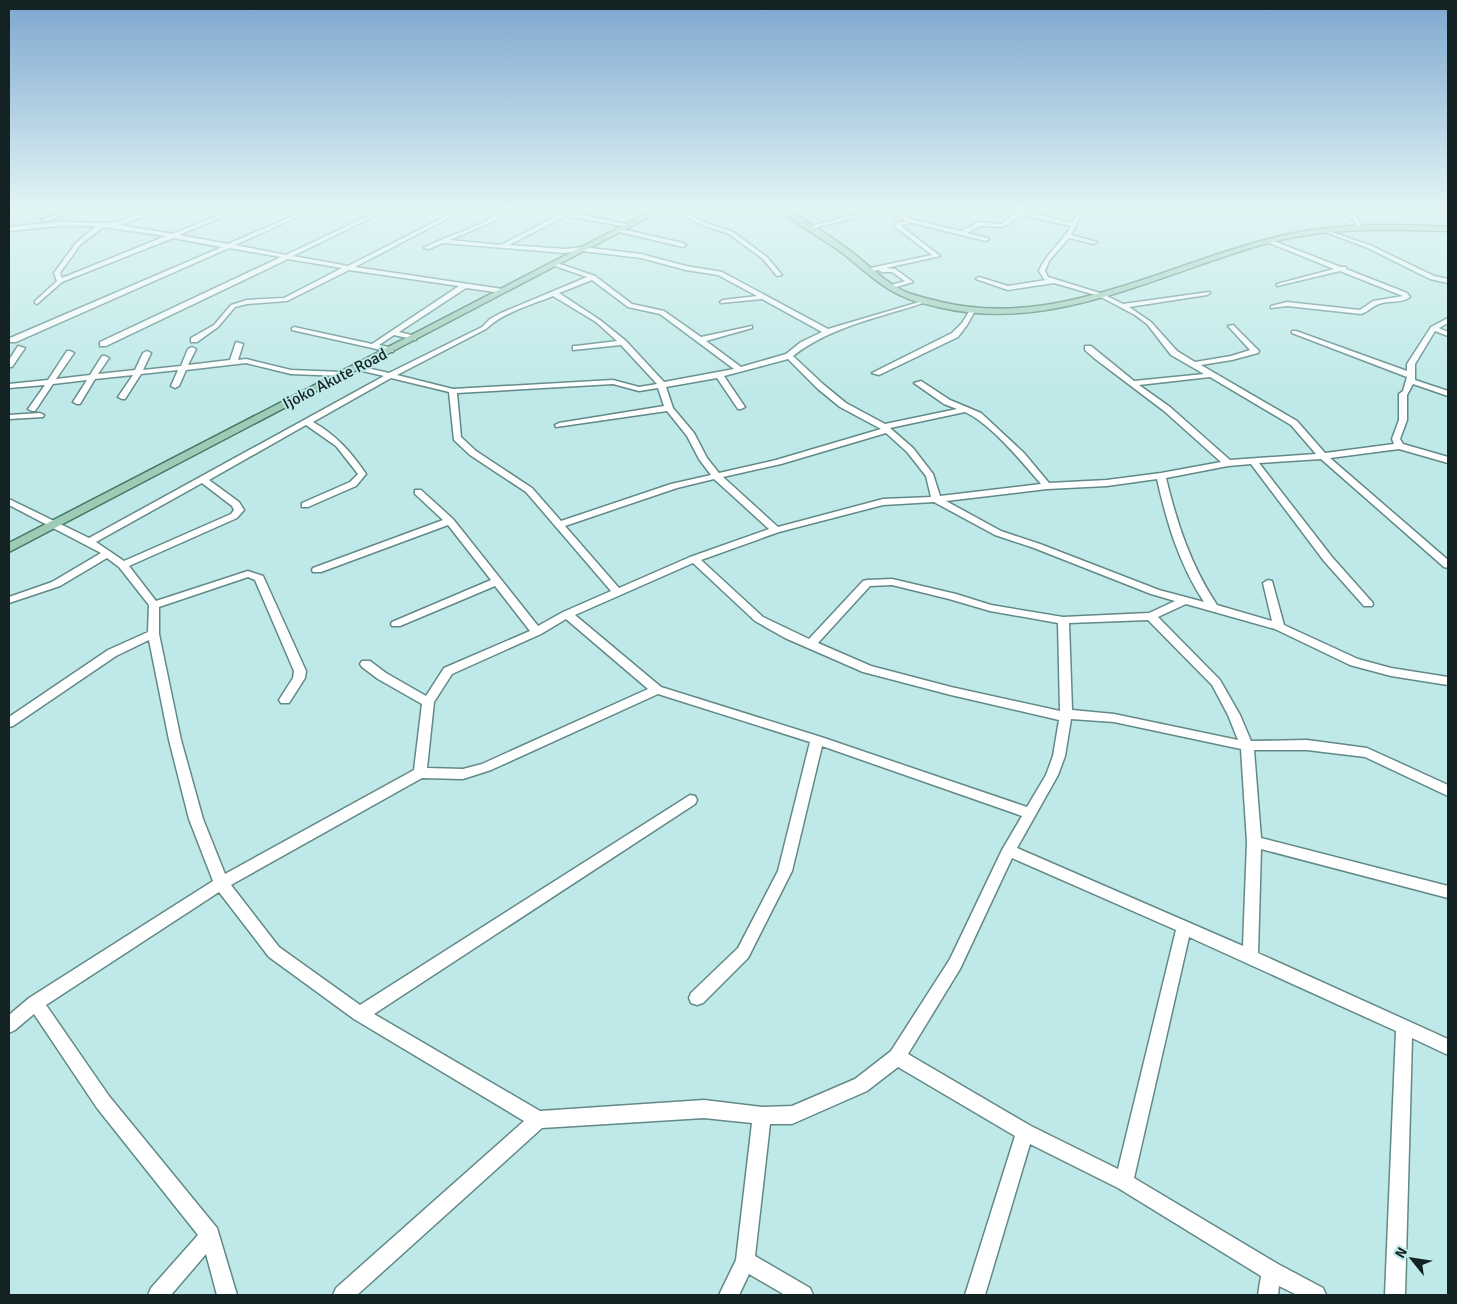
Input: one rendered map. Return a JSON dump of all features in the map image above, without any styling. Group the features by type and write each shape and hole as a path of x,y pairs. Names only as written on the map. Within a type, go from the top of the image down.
{"main road":[{"name":"Ijoko Akute Road","path":"9,548 543,270"},
{"path":"869,271 890,288 924,301 972,311 1006,312 1035,310 1078,302 1179,270"}],"street":[{"path":"59,270 57,273 60,281"},
{"path":"37,302 60,281 87,270"},
{"path":"13,340 172,270"},
{"path":"103,344 262,270"},
{"path":"194,340 216,326 233,306 285,300 346,270"},
{"path":"362,270 502,291"},
{"path":"572,270 593,277 630,306 662,312 741,370"},
{"path":"699,270 720,273 827,332"},
{"path":"775,270 779,275"},
{"path":"869,271 874,270"},
{"path":"869,271 882,270"},
{"path":"890,288 910,282 892,270"},
{"path":"1042,270 1043,275 1053,281 1101,295 1124,306 1149,323 1174,353 1294,423 1324,456 1448,565"},
{"path":"1279,286 1337,270"},
{"path":"1273,307 1287,304 1361,312 1376,302 1402,300 1407,297 1395,289 1349,270"},
{"path":"1416,270 1432,278 1448,280"},
{"path":"89,542 389,376 484,328 492,320 503,314 593,277"},
{"path":"979,279 1008,288 1053,281"},
{"path":"373,346 464,286"},
{"path":"1124,306 1207,293"},
{"path":"555,294 598,321 623,343 661,384 669,408 691,435 703,459 717,477 776,530"},
{"path":"723,302 763,297"},
{"path":"357,367 453,391 561,384 581,386 613,382 639,389 719,375 789,356 804,344 827,332 924,301"},
{"path":"876,373 955,335 965,324 972,311"},
{"path":"1399,446 1396,438 1403,420 1403,394 1406,392 1410,378 1411,364 1433,328 1448,320"},
{"path":"700,340 750,326"},
{"path":"1195,364 1254,353 1254,349 1231,326"},
{"path":"1433,328 1448,334"},
{"path":"294,329 390,350"},
{"path":"1294,332 1448,394"},
{"path":"394,333 412,338"},
{"path":"576,348 623,343"},
{"path":"233,363 239,344"},
{"path":"9,364 21,348"},
{"path":"1088,348 1104,364 1134,383 1169,410 1203,443 1228,463"},
{"path":"175,386 192,349"},
{"path":"32,409 70,352"},
{"path":"122,397 138,373 147,354"},
{"path":"789,356 843,406 885,428 910,450 930,476 936,498 998,534 1038,546 1155,592 1279,627 1354,662 1391,672 1448,681"},
{"path":"77,402 95,377 105,358"},
{"path":"9,386 246,361 291,372 342,374"},
{"path":"719,375 742,407"},
{"path":"1134,383 1212,375"},
{"path":"918,383 947,402 978,415 1020,455 1047,486"},
{"path":"453,391 457,438 473,453 529,490 617,592"},
{"path":"559,425 669,408"},
{"path":"560,524 674,486 778,462 885,428 965,410"},
{"path":"9,418 40,415"},
{"path":"305,505 353,484 362,474 350,455 335,438 307,422"},
{"path":"420,773 428,702 448,671 537,632 567,614 617,592 694,559 776,530 884,502 1047,486 1107,483 1161,476 1228,463 1324,456 1374,451 1399,446 1448,460"},
{"path":"1253,461 1328,559 1368,604"},
{"path":"1161,476 1173,528 1182,555 1198,586 1213,607"},
{"path":"123,565 234,516 239,510 236,504 202,479"},
{"path":"418,492 450,521 537,632"},
{"path":"9,502 89,542 108,554 123,565 154,605 153,634 175,740 196,819 221,883 274,952 360,1014 538,1120 704,1109 762,1116 792,1115 861,1084 897,1057 955,964 1008,850 1052,774 1059,756 1066,716 1063,620"},
{"path":"317,570 450,521"},
{"path":"9,600 56,584 108,554"},
{"path":"694,559 759,619 867,669 901,679 1066,716 1114,718 1247,746 1307,745 1367,753 1448,791"},
{"path":"154,605 248,574 259,578 300,671 299,678 285,700"},
{"path":"396,624 497,581"},
{"path":"812,643 868,582 892,582 952,596 990,608 1063,620 1151,616 1186,600"},
{"path":"1268,584 1279,627"},
{"path":"567,614 657,690 817,740 1029,813"},
{"path":"1151,616 1216,683 1234,714 1247,746 1254,842 1250,956"},
{"path":"9,723 112,653 153,634"},
{"path":"366,664 382,676 428,702"},
{"path":"9,1025 35,1004 221,883 420,773 463,774 486,766 657,690"},
{"path":"697,998 744,953 785,871 817,740"},
{"path":"360,1014 690,800"},
{"path":"1254,842 1448,892"},
{"path":"1008,850 1250,956 1448,1046"},
{"path":"1124,1182 1184,927"},
{"path":"35,1004 103,1102 210,1235 227,1295"},
{"path":"1395,1295 1404,1026"},
{"path":"897,1057 1025,1132 1124,1182 1271,1271 1316,1295"},
{"path":"729,1295 746,1261 762,1116"},
{"path":"343,1295 538,1120"},
{"path":"975,1295 1025,1132"},
{"path":"158,1295 210,1235"},
{"path":"746,1261 803,1295"},
{"path":"1268,1295 1271,1271"}]}
